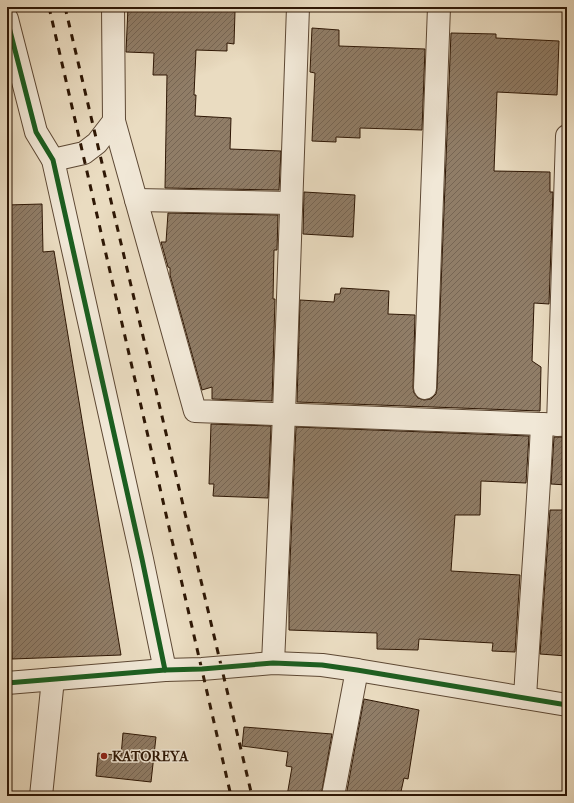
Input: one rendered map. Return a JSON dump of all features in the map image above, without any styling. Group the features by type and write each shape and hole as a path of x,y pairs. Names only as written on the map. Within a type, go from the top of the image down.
{"street":[{"path":"113,7 114,121 195,411 556,425"},
{"path":"273,663 284,414 298,7"},
{"path":"425,388 439,7"},
{"path":"7,19 36,132 53,160 142,559 165,670"},
{"path":"53,160 84,153 98,143 114,121"},
{"path":"525,698 532,579 539,512 556,425 567,136"},
{"path":"136,200 291,203"},
{"path":"7,683 273,663 322,665 357,670 567,705"},
{"path":"333,796 357,670"},
{"path":"41,796 53,679"}],"building":[{"path":"128,7 198,7 198,9 235,11 234,44 227,43 227,51 196,50 194,95 196,95 195,116 231,118 230,149 281,151 279,190 165,188 167,75 153,75 154,53 126,52"},
{"path":"312,28 339,30 339,46 425,49 422,130 360,128 360,138 336,137 336,142 312,141 315,73 310,72"},
{"path":"451,33 496,34 496,38 559,41 557,95 497,92 494,171 550,172 550,192 553,192 549,304 534,303 532,361 541,367 540,411 297,402 300,300 334,302 335,294 340,294 341,288 389,291 388,314 415,315 414,393 418,398 424,400 431,399 436,394"},
{"path":"304,192 355,195 353,237 303,234"},
{"path":"42,204 43,252 54,251 121,655 12,659 7,539 7,205"},
{"path":"168,213 278,215 277,250 274,250 273,299 275,299 272,401 212,399 212,387 202,390 170,275 170,268 168,267 161,242 166,242"},
{"path":"211,424 271,426 268,498 213,496 214,484 209,484"},
{"path":"296,427 529,436 526,483 481,481 480,515 455,515 451,571 520,575 515,652 492,651 493,643 419,639 418,650 377,649 377,633 289,630 289,584"},
{"path":"554,437 567,437 567,485 551,484"},
{"path":"550,510 567,510 567,656 540,654"},
{"path":"364,699 419,710 408,779 404,778 400,796 346,796"},
{"path":"244,727 332,734 321,796 287,796 292,767 286,766 288,752 242,746"},
{"path":"123,733 156,737 151,782 96,776 98,753 121,756"}],"railway":[{"path":"49,7 231,796"},
{"path":"65,7 252,796"}],"cycle path":[{"path":"7,19 36,132 53,160 142,559 165,670"},
{"path":"7,683 273,663 322,665 567,705"}],"place":[{"name":"KATOREYA","path":"104,756"}]}
